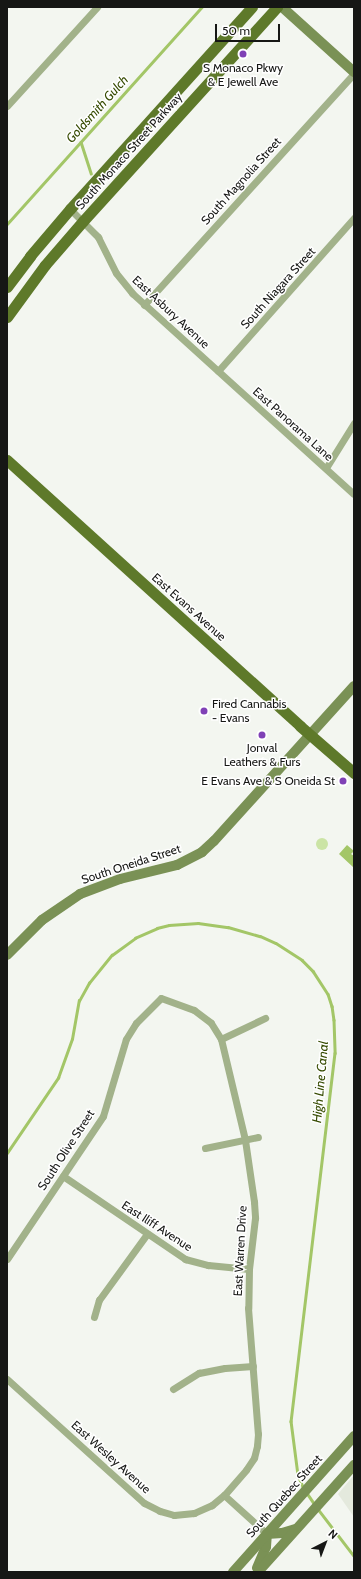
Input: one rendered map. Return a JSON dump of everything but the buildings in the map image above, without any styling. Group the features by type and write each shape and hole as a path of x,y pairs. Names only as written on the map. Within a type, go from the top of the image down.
{"main road":[{"name":"South Monaco Street Parkway","path":"7,287 30,256 70,209 252,7"},
{"name":"South Monaco Street Parkway","path":"7,317 45,265 83,221 277,7"},
{"name":"East Evans Avenue","path":"7,460 310,735 354,773"}],"street":[{"path":"7,106 97,7"},
{"path":"282,7 354,72"},
{"name":"South Magnolia Street","path":"144,305 354,72"},
{"name":"East Asbury Avenue","path":"70,209 83,221 103,244 122,282 144,305 218,372"},
{"name":"South Niagara Street","path":"218,372 354,218"},
{"name":"East Panorama Lane","path":"218,372 354,494"},
{"path":"326,468 354,423"},
{"name":"South Oneida Street","path":"7,955 42,920 80,894 120,879 177,865 202,852 214,841 354,686"},
{"name":"East Warren Drive","path":"136,1023 161,998 194,1010 211,1023 221,1039 244,1140 254,1208 248,1269 248,1308 253,1366 257,1446 254,1458 246,1470 224,1495"},
{"path":"221,1039 265,1018"},
{"name":"South Olive Street","path":"7,1259 103,1116 126,1039 136,1023"},
{"path":"205,1148 258,1137"},
{"name":"East Iliff Avenue","path":"63,1176 147,1234 193,1262 248,1269"},
{"path":"94,1317 99,1300 147,1234"},
{"path":"174,1389 199,1374 225,1368 253,1366"},
{"name":"East Wesley Avenue","path":"7,1379 144,1502 160,1511 174,1515 194,1513 212,1505 224,1495"},
{"name":"South Quebec Street","path":"233,1572 354,1436"},
{"path":"256,1572 354,1465"},
{"path":"224,1495 267,1534 287,1532 298,1527"},
{"path":"256,1572 266,1547 267,1534"}],"shaded area":[{"path":"320,838 324,838 328,844 324,850 320,850 316,846 316,842"},
{"path":"347,845 354,851 351,854 354,856 353,867 339,854"},
{"path":"354,1475 354,1517 338,1494"}],"waterway":[{"name":"Goldsmith Gulch","path":"7,224 202,7"},
{"path":"81,142 91,173"},
{"name":"High Line Canal","path":"7,1153 58,1078 72,1039 79,1001 89,983 112,955 135,938 157,928 169,925 198,923 228,927 260,936 276,943 302,960 313,971 328,994 332,1006 335,1053 291,1421 298,1475 304,1489"},
{"name":"High Line Canal","path":"307,1493 315,1505"},
{"name":"High Line Canal","path":"318,1509 354,1556"}],"place":[{"name":"S Monaco Pkwy & E Jewell Ave","path":"243,54"},
{"name":"Fired Cannabis - Evans","path":"204,711"},
{"name":"Jonval Leathers & Furs","path":"262,735"},
{"name":"E Evans Ave & S Oneida St","path":"343,781"}]}
